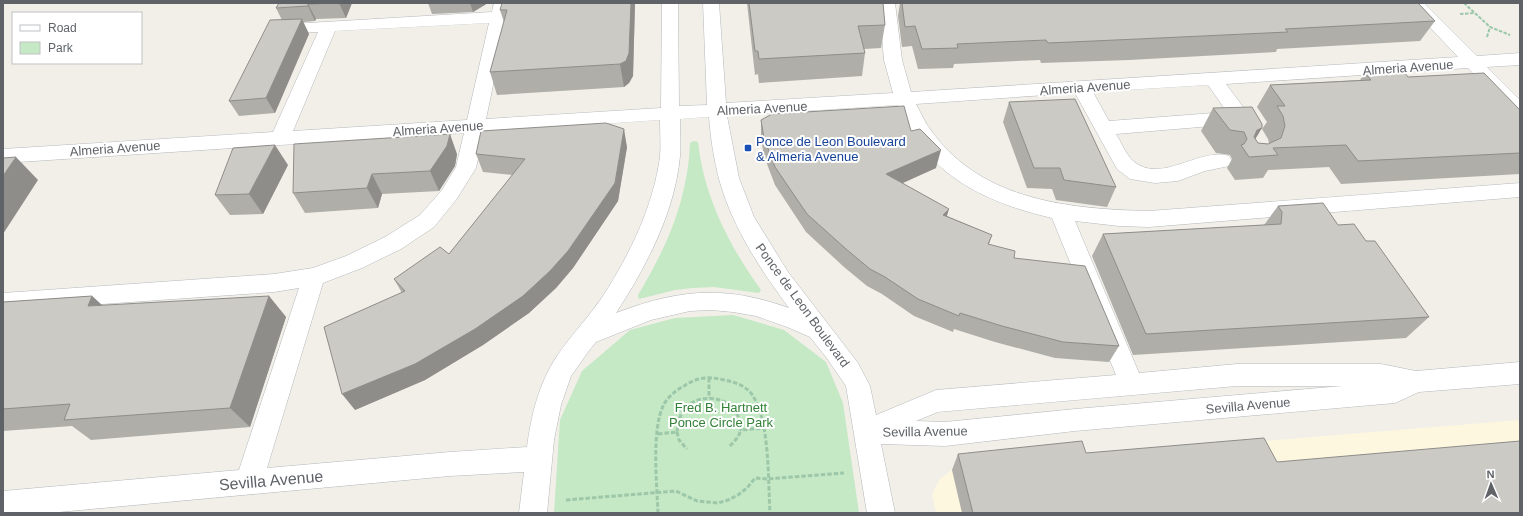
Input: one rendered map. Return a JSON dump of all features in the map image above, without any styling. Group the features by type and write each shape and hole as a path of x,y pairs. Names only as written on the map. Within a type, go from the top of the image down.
{"street":[{"path":"533,513 544,424 553,390 568,359 605,311 626,275 655,216 662,195 668,168 670,114 670,3"},
{"name":"Ponce de Leon Boulevard","path":"711,3 718,111 722,144 729,179 750,230 780,278 819,330 843,358 858,386 881,513"},
{"path":"887,3 892,54 897,79 904,99 927,140 948,163 974,182 1003,196 1035,206 1060,212 1091,216 1149,220 1520,190"},
{"path":"1415,3 1520,111"},
{"path":"3,302 274,283 314,277 354,262 393,243 427,221 450,195 466,168 477,126 500,10 329,26 280,29"},
{"path":"280,138 329,26"},
{"name":"Almeria Avenue","path":"3,156 1520,59"},
{"path":"1213,79 1242,118 1256,141"},
{"path":"1081,88 1124,164 1137,174 1155,176 1178,174 1201,164 1222,161"},
{"path":"1103,128 1242,118"},
{"path":"1060,212 1132,384"},
{"path":"249,482 314,277"},
{"path":"586,336 648,310 670,304 720,300 756,307 819,330"},
{"name":"Sevilla Avenue","path":"867,431 936,401 1244,375 1381,375 1416,382 1520,373"},
{"name":"Sevilla Avenue","path":"867,431 945,434 1075,420 1395,392 1416,382"},
{"name":"Sevilla Avenue","path":"3,504 50,507 249,482 450,464 539,459"}],"path":[{"path":"1464,3 1490,27 1513,36"},
{"path":"1456,14 1476,13"},
{"path":"1488,39 1490,27"},
{"path":"709,378 709,398"},
{"path":"658,513 657,426 663,405 674,392 688,382 709,378 732,381 743,387 753,396 762,419 770,513"},
{"path":"687,449 679,440 677,432 678,423 683,411 690,404 709,398 719,399 735,410 741,430 738,437 730,446"},
{"path":"741,430 763,428"},
{"path":"658,434 677,432"},
{"path":"565,500 676,491 686,498 700,503 714,504 731,500 743,493 754,478 767,479 852,472"}],"shaded area":[{"path":"1520,420 1520,513 936,513 932,494 940,479 952,470 1071,457"}],"green space":[{"path":"694,141 698,142 706,182 720,220 738,256 761,290 759,293 714,287 693,288 675,290 639,299 638,295 667,241 674,222 685,184 690,143"},
{"name":"Fred B. Hartnett Ponce Circle Park","path":"733,315 784,330 826,362 843,403 859,513 554,513 560,420 582,371 630,330 675,318"}],"building":[{"path":"279,3 335,3 308,4 308,6 276,8"},
{"path":"502,3 631,3 629,53 626,61 620,64 490,72 507,10 500,10"},
{"path":"749,3 883,3 885,25 858,26 865,53 759,59 758,51 755,51"},
{"path":"902,3 1418,3 1435,21 1285,29 1288,32 1048,43 1046,40 957,44 958,48 922,49 915,26 905,27"},
{"path":"302,19 266,98 229,101 270,20"},
{"path":"1403,71 1408,77 1484,73 1520,110 1520,153 1358,161 1346,145 1273,148 1278,155 1249,157 1241,145 1244,144 1247,139 1244,132 1230,130 1213,108 1252,107 1262,124 1262,128 1257,130 1254,137 1258,143 1268,144 1281,138 1285,126 1283,116 1277,106 1285,106 1270,85 1371,80 1365,73"},
{"path":"1075,99 1116,187 1064,180 1060,168 1034,168 1009,102"},
{"path":"904,106 911,131 920,129 941,150 886,174 949,209 943,215 992,235 988,244 1015,251 1014,258 1085,266 1119,346 1063,342 960,313 959,316 918,299 870,269 807,214 775,167 764,138 761,120 772,114"},
{"path":"606,123 624,129 615,183 568,251 550,271 523,296 475,329 415,364 342,394 324,327 405,291 394,279 440,247 449,254 525,159 476,154 481,131"},
{"path":"450,134 447,146 430,171 372,174 367,188 293,193 294,144"},
{"path":"275,145 249,194 215,195 233,148"},
{"path":"16,157 3,176 3,158"},
{"path":"1323,203 1338,225 1354,224 1366,241 1375,241 1429,317 1146,334 1103,234 1281,224 1282,212 1278,206"},
{"path":"92,296 88,306 269,296 230,408 64,420 70,404 3,409 3,302"},
{"path":"1264,438 1277,462 1520,441 1520,513 973,513 958,454 1082,441 1086,453"}],"place":[{"name":"Ponce de Leon Boulevard & Almeria Avenue","path":"748,148"}]}
